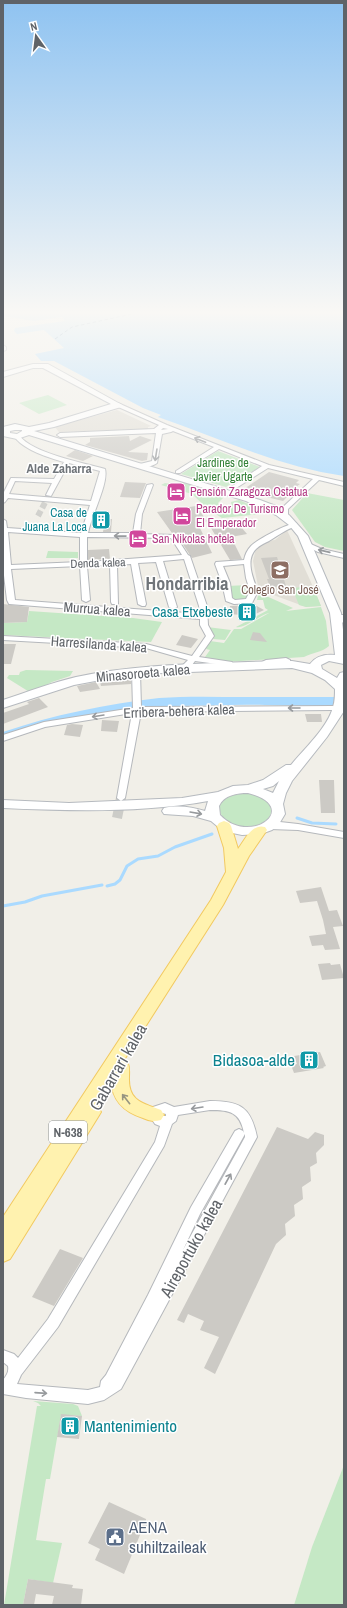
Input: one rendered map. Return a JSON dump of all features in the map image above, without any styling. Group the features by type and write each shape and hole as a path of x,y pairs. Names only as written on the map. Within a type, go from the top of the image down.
{"main road":[{"name":"N-638","path":"219,822 231,848 232,871"},
{"name":"N-638","path":"232,871 244,849 265,828"},
{"name":"Gabarrari kalea","path":"3,1233 218,901 232,871"},
{"name":"Gabarrari kalea","path":"3,1253 121,1066 154,1002"},
{"path":"121,1066 120,1089 123,1098 135,1108 165,1116"}],"street":[{"path":"88,389 118,405 168,428 267,466 317,479 344,484"},
{"path":"3,444 15,432 116,407 118,405"},
{"path":"5,419 20,441 35,449 68,461 103,470 103,475 84,535 86,600"},
{"path":"138,466 152,464 155,462 157,429 158,427 168,428"},
{"path":"60,435 158,431"},
{"path":"15,432 36,435 249,499 266,505 285,516 295,525 306,544 333,606 341,620 338,643 334,651 322,666"},
{"path":"178,472 218,447"},
{"path":"49,495 68,461"},
{"path":"233,488 267,466"},
{"path":"56,481 14,478 4,499 93,503"},
{"path":"285,516 285,508 317,479"},
{"path":"136,536 139,514 150,485"},
{"path":"3,521 7,567"},
{"path":"247,562 219,564 229,599 234,602 249,601 254,591 246,568 252,549 283,528 295,525"},
{"path":"4,530 84,535 173,536 188,557 203,606 204,626 210,636 194,659 185,667 185,669"},
{"path":"306,544 320,551 344,556"},
{"name":"Denda kalea","path":"7,567 134,562 188,557"},
{"path":"159,560 173,607"},
{"path":"134,562 142,604"},
{"path":"113,563 115,602"},
{"name":"Murrua kalea","path":"7,567 11,600 15,603 204,617"},
{"name":"Harresilanda kalea","path":"3,638 146,646 194,659 225,664 286,660 286,665"},
{"path":"338,643 344,661"},
{"path":"322,666 335,658 344,661"},
{"name":"Minasoroeta kalea","path":"3,704 82,679 136,672 286,665 322,666"},
{"path":"278,807 282,786 322,737 340,702 340,687 344,674 334,676 322,666"},
{"path":"322,666 340,687"},
{"path":"121,798 137,707 136,672"},
{"name":"Erribera-behera kalea","path":"3,738 44,725 137,707 336,710"},
{"path":"3,805 56,807 192,801 221,795 230,791 248,789 276,778 309,753"},
{"path":"248,789 266,794 299,826"},
{"name":"N-638","path":"219,822 212,808 213,803 221,795"},
{"path":"3,805 42,810 183,811 245,832 265,828 299,826 344,835"},
{"name":"N-638","path":"265,828 277,819 278,807"},
{"name":"Aireportuko kalea","path":"3,1387 26,1392 88,1397 99,1395 116,1384 251,1138 247,1119 242,1113 233,1107 221,1104 165,1116"},
{"path":"3,1387 13,1380 16,1371 53,1324 160,1143 165,1116"},
{"name":"Aireportuko kalea","path":"99,1395 111,1380 153,1299 195,1211 239,1134"},
{"path":"3,1356 7,1357 14,1363 16,1371"}],"shaded area":[{"path":"117,410 151,426 148,427 148,429 59,432 55,427"},
{"name":"Colegio San José","path":"287,530 321,606 306,607 276,596 258,586 253,561 256,548 268,541 275,540"}],"green space":[{"path":"48,395 67,405 39,414 19,403"},
{"name":"Jardines de Javier Ugarte","path":"218,451 260,467 226,487 181,474"},
{"path":"179,480 226,495 218,503 219,506 209,510 192,494 161,485 165,483 184,486"},
{"path":"307,493 344,500 344,551 325,547 315,542 292,510"},
{"path":"239,500 270,513 222,518 214,513 232,507 231,502"},
{"path":"48,551 78,552 78,558 46,558"},
{"path":"247,585 251,596 240,601 230,598 228,586"},
{"path":"313,586 321,606 306,607 299,605 292,588"},
{"path":"258,595 264,595 293,608 286,611 321,607 326,621 329,646 323,650 304,657 225,662 205,657 210,650 206,649 210,641 224,643 234,629 241,629 269,613 248,624 236,627 268,610 265,608 263,600 257,600"},
{"path":"29,611 133,618 162,622 151,642 3,635 3,623 27,622"},
{"path":"207,627 231,630 225,640 213,639 215,636"},
{"path":"26,670 73,671 70,676 52,682 31,693 7,678 9,675 19,675 20,672"},
{"path":"247,793 260,796 266,800 270,807 271,814 262,823 249,827 238,826 228,822 222,816 220,808 222,801 231,796"},
{"path":"33,1401 73,1404 78,1406 82,1416 61,1415 50,1479 46,1479 36,1540 62,1543 53,1583 28,1579 23,1605 4,1605 37,1406 41,1406"},
{"path":"344,1465 344,1605 294,1605 312,1547"}],"water":[{"path":"107,389 344,389 344,476 320,472 273,459 158,417 161,415 143,408"},
{"path":"344,697 344,705 173,706 130,709 66,720 3,737 3,732 41,720 119,703 159,698"}],"building":[{"path":"129,436 130,441 140,436 152,440 128,452 148,453 147,460 142,461 85,445 90,442 90,438"},
{"path":"75,450 93,456 83,461 66,456"},
{"path":"269,472 299,480 296,483 300,484 288,493 290,494 283,501 241,491"},
{"path":"125,482 146,483 140,498 120,497"},
{"path":"196,506 207,521 199,526 212,553 192,558 176,534 172,533 157,512"},
{"path":"105,519 112,519 111,532 103,532"},
{"path":"235,520 247,534 231,537 242,559 230,560 208,523"},
{"path":"109,549 110,559 88,560 88,550"},
{"path":"277,557 286,586 270,587 267,579 269,579 261,558"},
{"path":"190,582 192,590 174,591 171,583"},
{"path":"3,604 29,607 27,622 3,623"},
{"name":"Casa Etxebeste","path":"255,605 264,610 247,618 242,615 229,614 230,606"},
{"path":"253,632 260,633 267,642 250,640"},
{"path":"182,635 198,639 191,648 176,645"},
{"path":"3,644 16,644 11,664 3,664"},
{"path":"122,677 131,677 131,684 101,686 100,682"},
{"path":"96,682 100,689 80,692 77,686"},
{"path":"39,698 48,707 3,724 3,713 29,704 27,702"},
{"path":"305,714 321,714 322,722 307,722"},
{"path":"102,720 119,721 117,732 101,731"},
{"path":"67,725 83,725 80,737 64,735"},
{"path":"319,780 334,780 335,813 321,813"},
{"path":"321,887 329,911 337,910 343,926 333,927 340,949 325,950 323,945 312,946 309,936 326,934 323,920 317,901 300,903 296,891"},
{"path":"330,963 331,965 340,964 344,978 322,980 318,964"},
{"name":"Bidasoa-alde","path":"320,1052 326,1066 323,1067 324,1068 294,1073 291,1065 297,1064 294,1056"},
{"path":"277,1127 308,1139 315,1132 324,1135 324,1145 316,1153 317,1163 310,1167 311,1181 302,1187 303,1199 294,1205 295,1216 285,1224 286,1235 276,1244 215,1374 204,1368 219,1337 200,1330 204,1321 188,1314 184,1323 177,1320"},
{"path":"60,1249 83,1258 54,1306 32,1297"},
{"name":"Mantenimiento","path":"61,1414 82,1416 79,1439 57,1437"},
{"name":"AENA suhiltzaileak","path":"109,1502 146,1519 147,1526 145,1531 142,1530 124,1574 95,1560 100,1549 88,1543"},
{"path":"28,1579 73,1585 72,1588 83,1589 81,1605 52,1605 54,1596 36,1594 34,1605 23,1605"}],"waterway":[{"path":"297,818 312,823 336,824"},
{"path":"107,886 115,884 120,880 127,866 138,859 158,856 175,847 212,834"},
{"path":"3,906 25,902 42,896 102,885"}],"tunnel":[{"path":"38,516 49,495"},
{"path":"117,818 121,798"}],"place":[{"name":"Pensión Zaragoza Ostatua","path":"176,492"},
{"name":"Parador De Turismo El Emperador","path":"182,516"},
{"name":"Casa de Juana La Loca","path":"101,520"},
{"name":"San Nikolas hotela","path":"138,539"},
{"name":"Colegio San José","path":"280,570"},
{"name":"Casa Etxebeste","path":"247,612"},
{"name":"Bidasoa-alde","path":"309,1060"},
{"name":"Mantenimiento","path":"70,1426"},
{"name":"AENA suhiltzaileak","path":"115,1537"}],"district":[{"name":"Alde Zaharra","path":"59,468"},
{"name":"Hondarribia","path":"187,584"}]}
